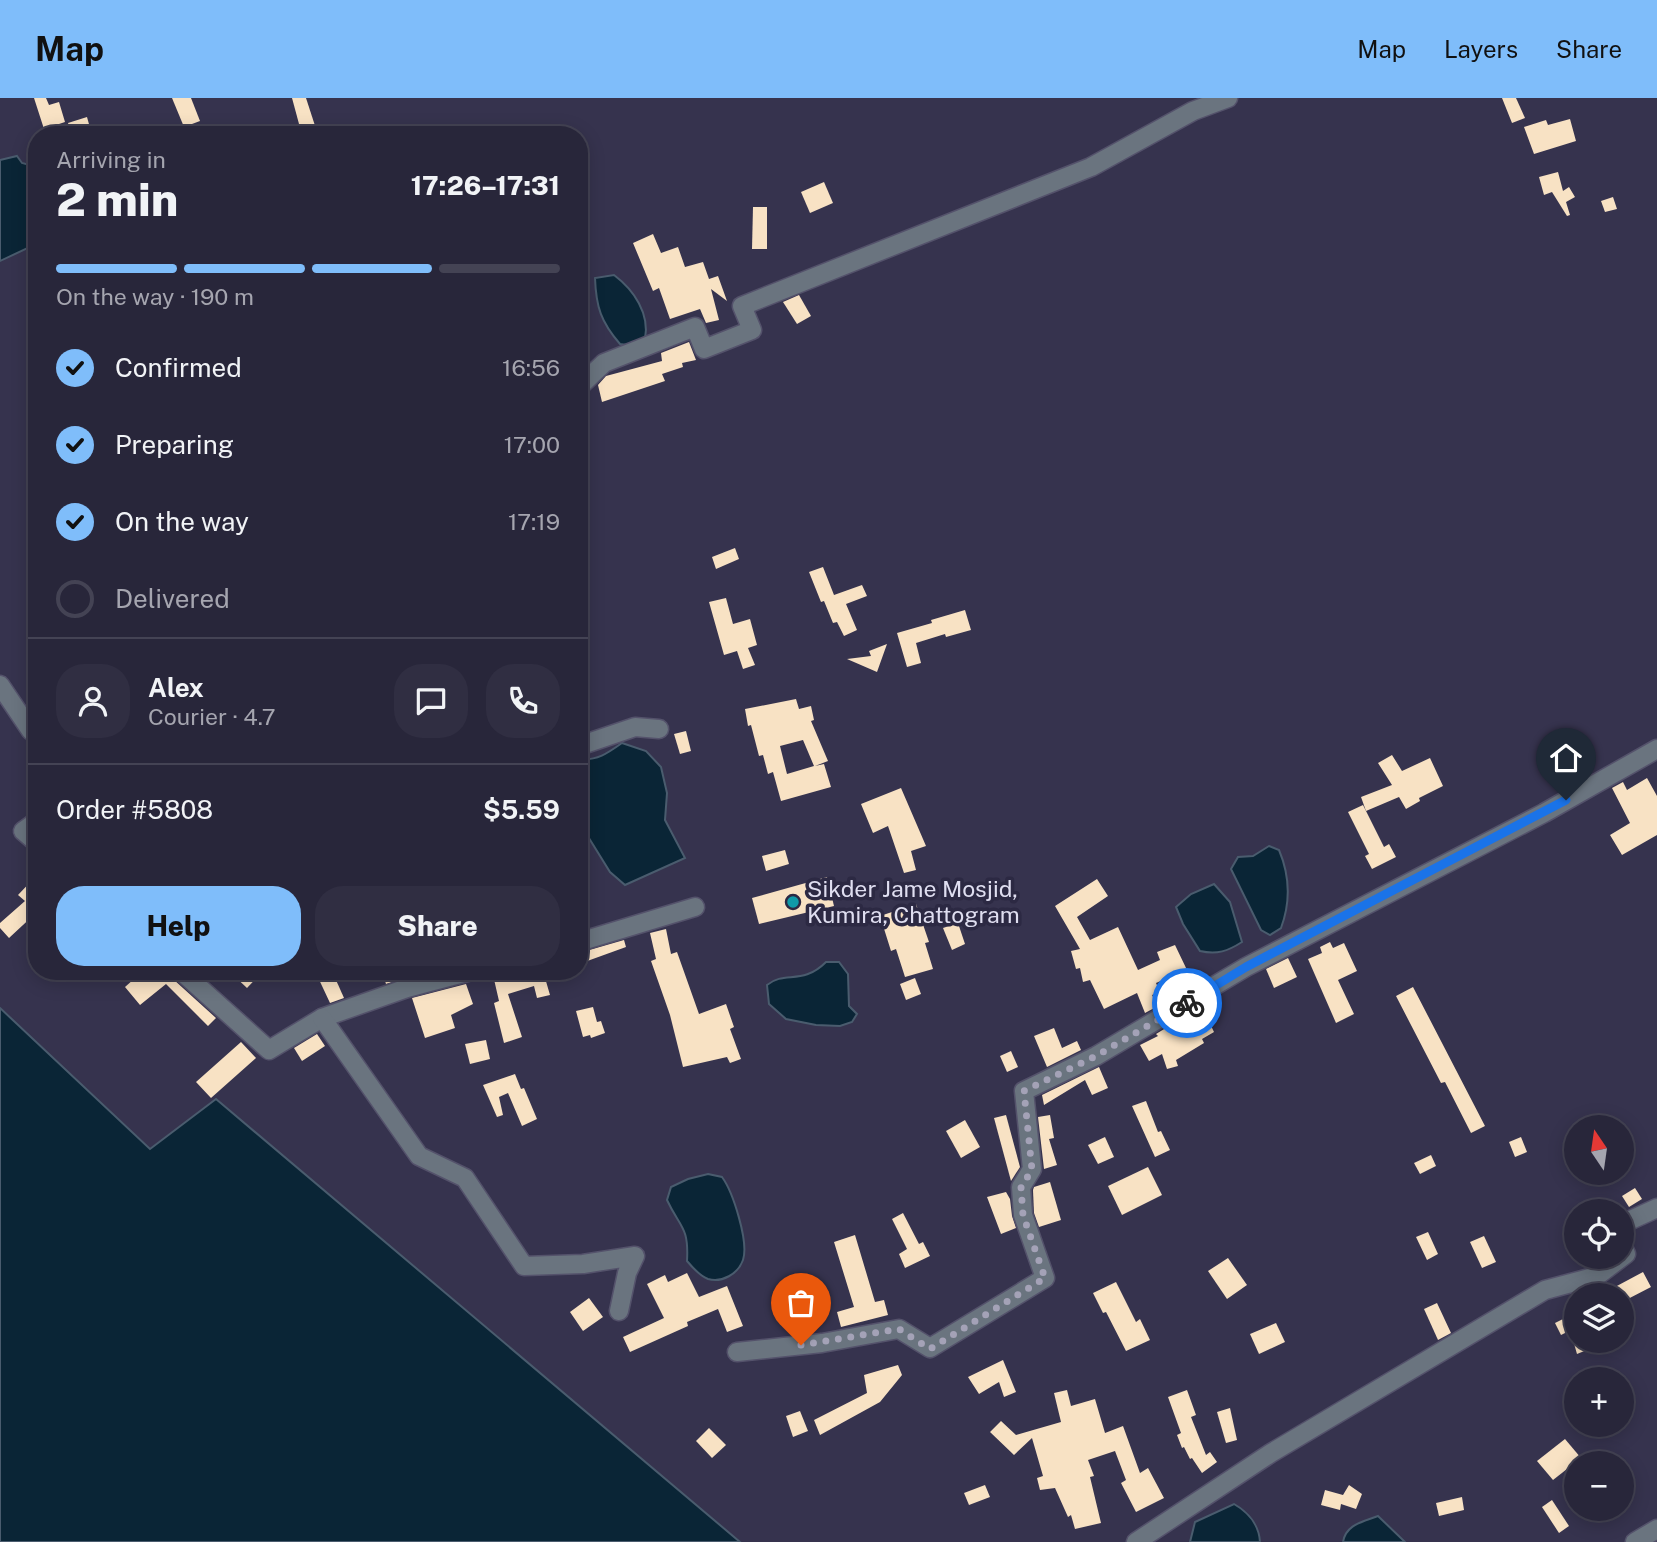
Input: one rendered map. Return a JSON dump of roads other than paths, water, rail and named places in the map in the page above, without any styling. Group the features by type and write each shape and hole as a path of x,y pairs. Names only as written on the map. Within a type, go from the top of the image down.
{"street":[{"path":"588,378 604,363 695,327 704,349 752,330 742,306 1091,167 1193,111 1228,98"},
{"path":"0,685 28,727"},
{"path":"588,743 635,727 659,729"},
{"path":"737,1352 822,1343 899,1329 930,1349 1045,1278 1023,1215 1021,1187 1032,1170 1024,1091 1096,1056 1246,967 1532,819 1657,749"},
{"path":"588,939 695,906"},
{"path":"191,980 269,1050 322,1018 437,980"},
{"path":"322,1018 419,1156 465,1178 524,1266 583,1264 635,1256 627,1273 619,1311"},
{"path":"1634,1219 1657,1208"},
{"path":"1136,1542 1271,1453 1545,1290 1597,1276 1606,1269"},
{"path":"1635,1542 1657,1529"}],"water":[{"path":"17,156 22,163 28,165 28,248 0,261 0,160"},
{"path":"614,275 634,295 643,312 645,339 635,346 620,344 608,328 598,306 595,278"},
{"path":"622,743 646,751 661,767 667,793 665,820 685,858 625,885 610,872 588,837 588,758 607,753"},
{"path":"1269,846 1279,850 1288,889 1281,928 1270,935 1261,930 1231,869 1238,857 1253,856"},
{"path":"1214,884 1230,902 1242,942 1232,948 1212,953 1200,951 1176,907 1191,894"},
{"path":"826,962 839,962 848,974 849,1006 857,1014 852,1022 840,1026 816,1025 786,1019 769,1004 767,985 780,978 809,974"},
{"path":"0,1008 150,1149 216,1099 740,1542 0,1542"},
{"path":"708,1174 722,1177 726,1184 739,1217 744,1242 741,1265 733,1273 719,1280 705,1278 687,1261 685,1234 667,1200 671,1187"},
{"path":"1234,1504 1252,1520 1260,1542 1190,1542 1195,1522"},
{"path":"1378,1516 1405,1542 1343,1542 1351,1527"}],"place":[{"name":"Sikder Jame Mosjid, Kumira, Chattogram","path":"793,902"}]}
